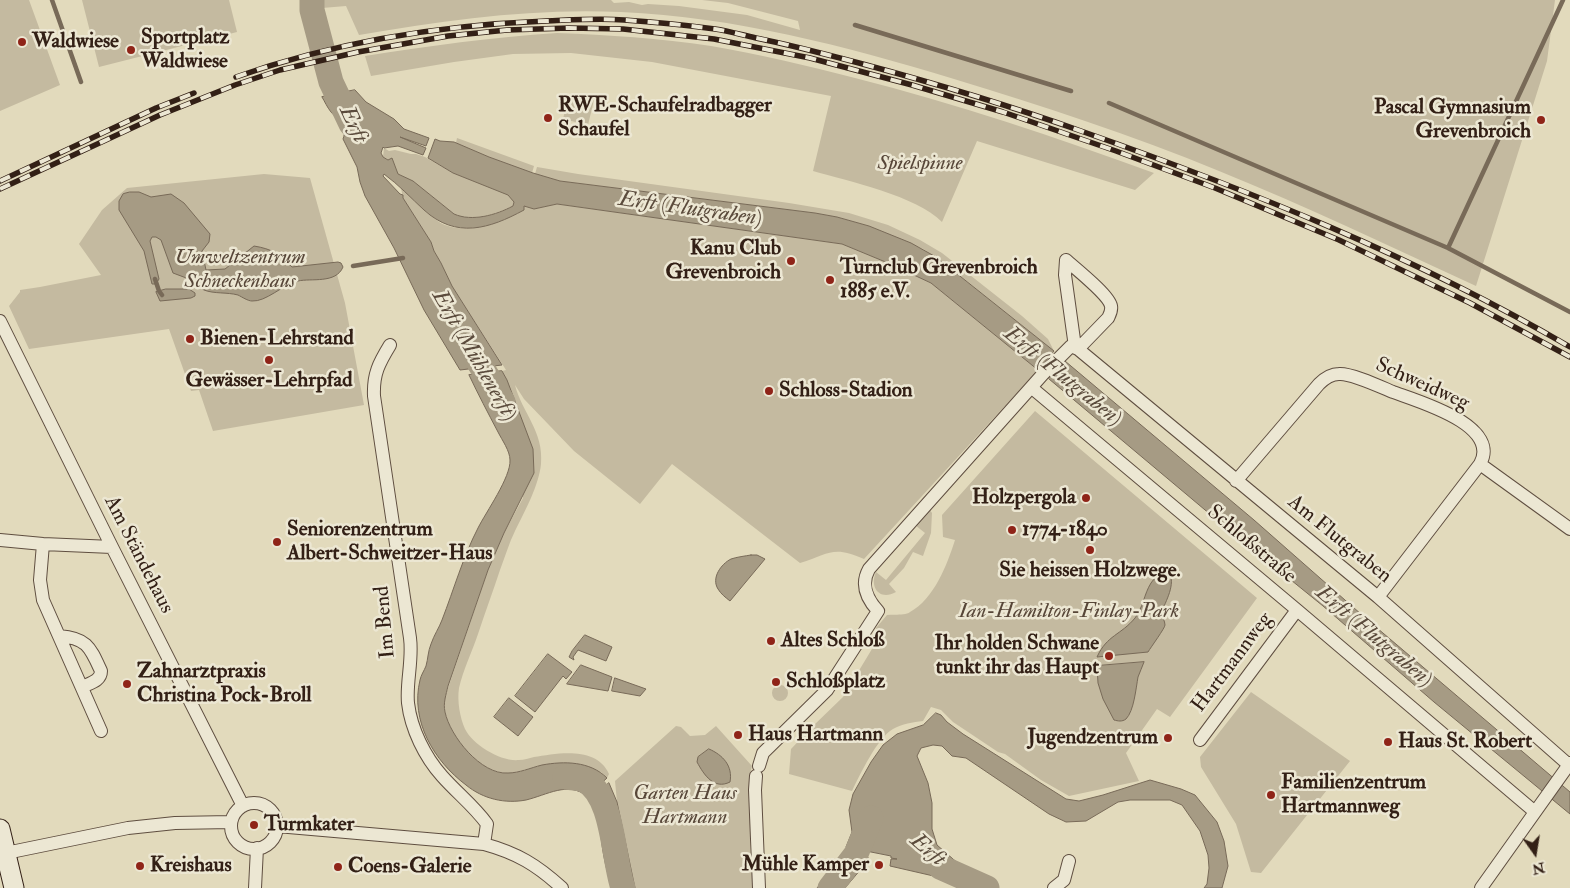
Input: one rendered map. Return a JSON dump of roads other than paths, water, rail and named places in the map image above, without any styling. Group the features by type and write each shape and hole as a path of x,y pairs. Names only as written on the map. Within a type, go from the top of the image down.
{"main road":[{"path":"0,830 14,888"}],"street":[{"path":"1066,260 1105,295 1111,307 1108,318 1077,348 1065,275 1066,260"},
{"name":"Am Ständehaus","path":"0,321 4,337 243,806"},
{"name":"Im Bend","path":"390,345 377,368 374,396 410,638 408,700 410,713 420,741 433,764 447,781 472,804 487,824 484,844"},
{"path":"759,888 755,790 763,753 827,690 878,611 868,600 864,583 867,574 1043,374 1071,346 1077,348"},
{"name":"Am Flutgraben","path":"1077,348 1378,597 1570,765"},
{"name":"Schweidweg","path":"1236,481 1316,387 1328,377 1339,374 1352,376 1456,418 1470,428 1479,438 1484,451 1480,464"},
{"name":"Schloßstraße","path":"1032,388 1535,812"},
{"path":"1378,597 1480,464 1570,528"},
{"path":"0,540 112,548"},
{"path":"43,544 40,590 45,606 101,730"},
{"name":"Hartmannweg","path":"1200,740 1297,610"},
{"path":"59,636 70,637 83,642 91,649 101,675 99,679 82,687"},
{"path":"1481,888 1570,765"},
{"path":"250,803 258,803 272,811 276,818 276,833 273,840 267,845 257,848 246,847 234,837 231,830 231,822 238,810 243,806 250,803"},
{"path":"6,853 128,828 175,823 231,822"},
{"path":"277,826 484,844 505,850 522,858 537,867 562,888"},
{"path":"255,888 257,848"},
{"path":"1054,888 1064,880 1069,861"}],"water":[{"name":"Erft (Flutgraben)","path":"355,90 366,102 394,119 404,129 429,138 426,146 400,137 426,148 423,155 398,146 383,147 381,153 388,160 392,158 398,174 413,181 454,214 468,217 492,215 513,206 514,202 508,195 453,173 428,158 435,139 454,142 489,157 560,181 837,217 869,226 911,243 936,257 1054,351 1038,370 931,283 842,244 557,204 534,209 524,206 524,210 498,222 473,228 460,228 436,219 384,174 383,176 403,195 403,198 431,242 452,286 502,365 460,370 424,310 394,248 365,196 357,167 343,139 343,127 322,97"},
{"path":"139,192 151,197 171,194 184,203 210,234 209,242 202,251 206,270 225,269 254,246 275,253 292,267 338,262 343,267 335,276 298,281 263,299 250,301 238,295 204,290 199,287 197,282 173,273 161,240 152,237 150,241 159,279 156,284 152,284 144,251 119,210 119,201 123,194"},
{"path":"166,289 189,289 195,293 195,296 160,301 156,292"},
{"name":"Erft (Flutgraben)","path":"1065,361 1254,520 1370,622 1570,792 1570,814 1049,379"},
{"path":"502,371 533,449 534,473 488,570 448,686 445,712 453,732 460,742 468,752 487,768 498,772 512,773 542,765 568,763 585,765 600,772 607,778 587,796 580,792 565,789 526,800 502,801 480,794 454,775 435,752 427,739 418,710 420,680 426,666 429,649 473,539 507,476 509,467 510,457 507,449 469,375"},
{"path":"757,555 765,559 730,601 718,589 716,576 724,564 731,559"},
{"path":"1163,572 1169,572 1171,577 1170,592 1161,613 1165,625 1148,652 1097,657 1105,644 1135,618 1151,583"},
{"path":"585,635 612,647 606,661 578,650 573,657 574,660 569,657"},
{"path":"548,654 572,672 566,679 563,676 535,712 515,696"},
{"path":"1144,662 1138,677 1129,715 1123,721 1114,720 1103,699 1098,683 1097,666"},
{"path":"581,665 612,677 608,691 567,684"},
{"path":"615,678 646,689 640,696 612,691"},
{"path":"509,698 533,717 518,736 494,717"},
{"path":"936,713 963,734 1066,799 1079,801 1150,780 1195,795 1217,822 1224,841 1228,866 1222,888 1204,888 1207,884 1209,868 1208,855 1200,831 1182,805 1170,800 1130,800 1118,802 1086,821 1066,822 1049,814 966,758 952,756 942,746 933,745 921,748 917,756 928,783 932,803 932,829 937,845 961,866 959,873 951,880 890,866 891,859 897,859 891,858 891,856 846,847 852,832 849,810 853,794 871,762 883,745 897,734 923,725"},
{"path":"709,749 719,754 726,762 731,776 730,782 724,784 714,783 700,767 697,762 698,757"},
{"path":"609,783 617,802 635,888 612,888 607,869 598,820 591,799"},
{"path":"845,852 868,857 866,869 861,869 845,888 817,888 835,867"}],"waterway":[{"path":"52,0 81,82"},
{"name":"Erft","path":"312,0 312,10 331,82 351,124"},
{"path":"1448,248 1563,0"},
{"path":"855,25 1071,91"},
{"path":"1109,103 1448,248 1570,312"},
{"path":"353,266 403,258"},
{"path":"155,279 162,295"},
{"name":"Erft (Mühlenerft)","path":"464,338 503,402"},
{"name":"Erft (Mühlenerft)","path":"565,777 584,780 594,788 601,799 611,829 623,888"},
{"name":"Erft (Mühlenerft)","path":"830,888 856,854 871,818"},
{"name":"Erft","path":"930,857 940,867 987,888"}],"railway":[{"path":"236,77 311,54 389,37 507,23 604,19 670,24 725,31 833,56 915,78 1054,121 1207,177 1331,227 1392,255 1512,314 1570,347"},
{"path":"0,189 160,115 235,85 280,70 358,52 448,36 507,30 623,29 714,39 810,58 1003,112 1116,151 1215,188 1339,240 1470,303 1570,357"},
{"path":"0,181 156,108 194,93"}],"place":[{"name":"Waldwiese","path":"22,42"},
{"name":"Sportplatz Waldwiese","path":"131,50"},
{"name":"RWE-Schaufelradbagger Schaufel","path":"548,118"},
{"name":"Pascal Gymnasium Grevenbroich","path":"1541,120"},
{"name":"Kanu Club Grevenbroich","path":"791,261"},
{"name":"Turnclub Grevenbroich 1885 e.V.","path":"830,280"},
{"name":"Bienen-Lehrstand","path":"190,339"},
{"name":"Gewässer-Lehrpfad","path":"269,360"},
{"name":"Schloss-Stadion","path":"769,391"},
{"name":"Holzpergola","path":"1086,498"},
{"name":"1774-1840","path":"1012,530"},
{"name":"Seniorenzentrum Albert-Schweitzer-Haus","path":"277,542"},
{"name":"Sie heissen Holzwege.","path":"1090,550"},
{"name":"Altes Schloß","path":"771,641"},
{"name":"Ihr holden Schwane tunkt ihr das Haupt","path":"1109,656"},
{"name":"Schloßplatz","path":"776,682"},
{"name":"Zahnarztpraxis Christina Pock-Broll","path":"127,684"},
{"name":"Haus Hartmann","path":"738,735"},
{"name":"Jugendzentrum","path":"1168,738"},
{"name":"Haus St. Robert","path":"1388,742"},
{"name":"Familienzentrum Hartmannweg","path":"1271,795"},
{"name":"Turmkater","path":"254,825"},
{"name":"Mühle Kamper","path":"879,865"},
{"name":"Kreishaus","path":"140,866"},
{"name":"Coens-Galerie","path":"338,867"}],"park label":[{"name":"Spielspinne","path":"920,164"},
{"name":"Umweltzentrum Schneckenhaus","path":"240,270"},
{"name":"Ian-Hamilton-Finlay-Park","path":"1069,612"},
{"name":"Garten Haus Hartmann","path":"685,806"}]}
